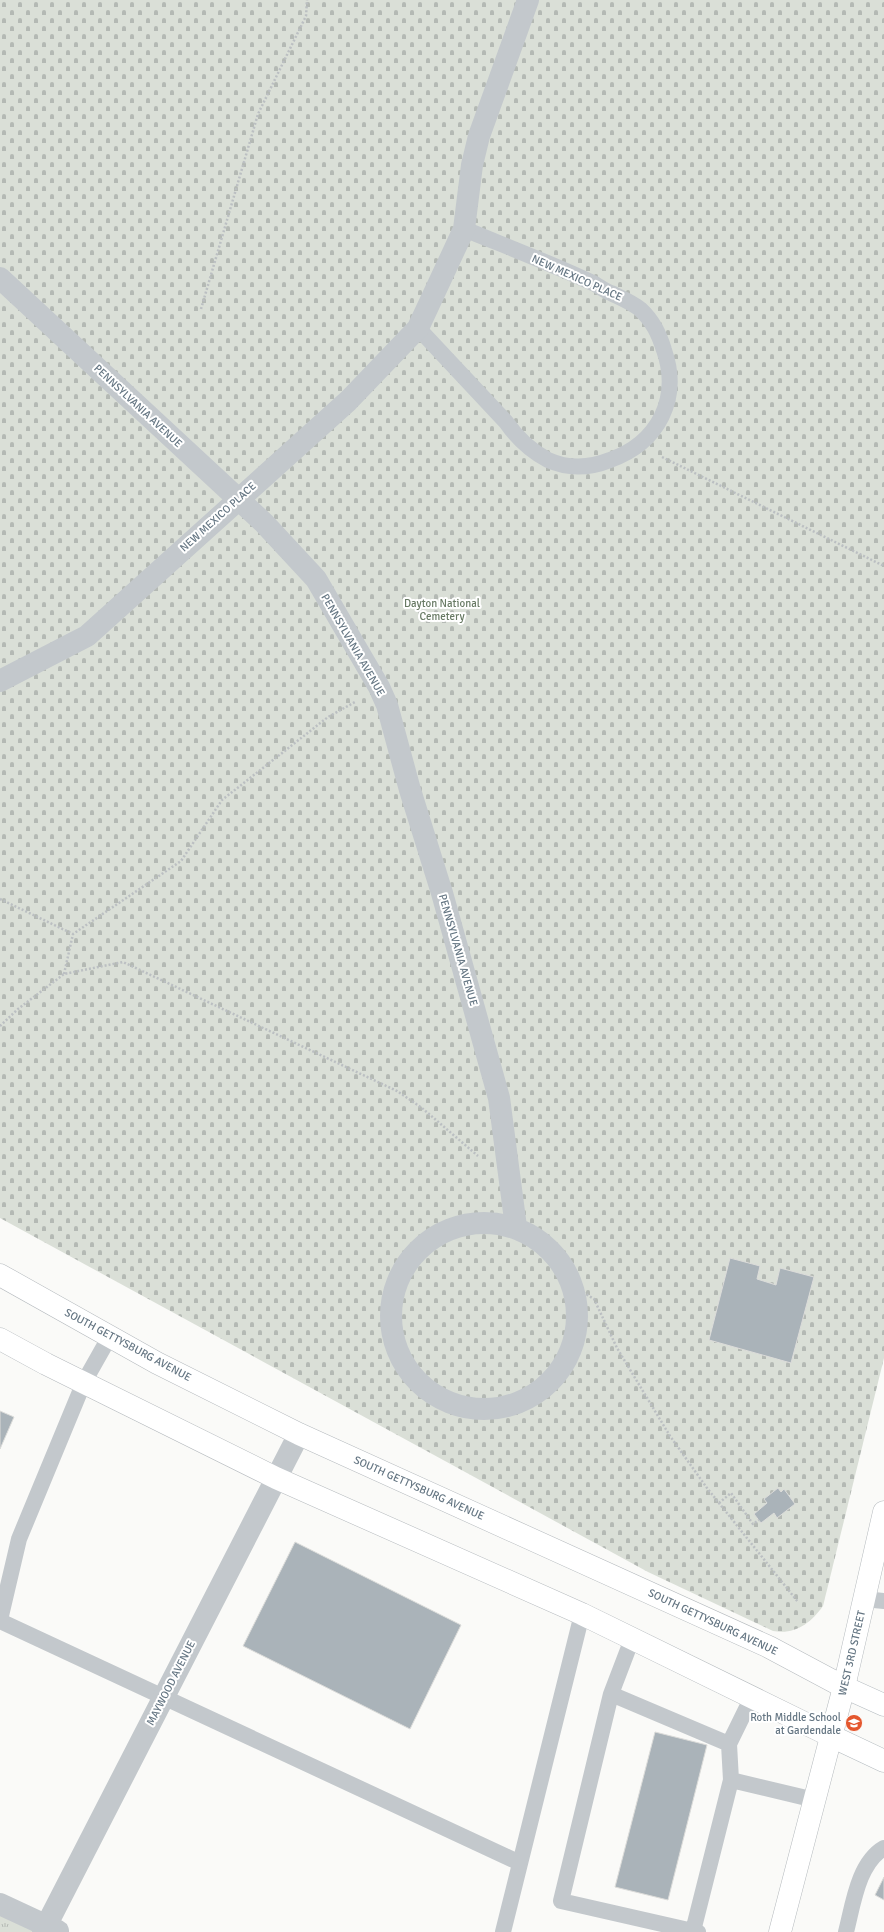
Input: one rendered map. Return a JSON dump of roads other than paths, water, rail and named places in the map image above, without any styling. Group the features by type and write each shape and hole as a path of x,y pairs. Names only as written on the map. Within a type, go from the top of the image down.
{"main road":[{"name":"SOUTH GETTYSBURG AVENUE","path":"0,1275 157,1362 299,1434 769,1647 844,1687 884,1706"},
{"path":"0,1339 276,1478 582,1614 884,1761"},
{"name":"WEST 3RD STREET","path":"785,1931 815,1800 844,1687 874,1600 884,1512"}],"street":[{"name":"NEW MEXICO PLACE","path":"0,681 87,636 238,498 348,401 418,328 464,229 472,165 478,136 528,0"},
{"name":"PENNSYLVANIA AVENUE","path":"0,278 238,498 264,523 316,579 379,687 388,705 410,790 442,893 499,1098 516,1228"},
{"path":"485,1222 516,1228 541,1241 551,1251 560,1261 573,1286 578,1317 572,1348 556,1376 532,1396 503,1408 472,1409 442,1400 417,1382 399,1355 391,1325 393,1294 405,1265 426,1242 454,1227 485,1222"},
{"name":"MAYWOOD AVENUE","path":"49,1930 163,1698 299,1434"},
{"path":"0,1904 49,1930"}],"lane":[{"name":"NEW MEXICO PLACE","path":"418,328 506,422 515,435 536,453 550,460 565,465 588,466 596,465 625,455 639,446 660,420 669,398 671,381 669,364 658,332 649,318 625,299 595,284 464,229"},
{"path":"110,1336 84,1382 19,1539 0,1620 163,1698 520,1863"},
{"path":"503,1932 582,1614"},
{"path":"632,1639 611,1694 561,1901 695,1931 731,1780 729,1744 752,1697"},
{"path":"611,1694 729,1744"},
{"path":"731,1780 815,1800"},
{"path":"846,1932 863,1870 876,1853 884,1848"}],"place":[{"name":"Roth Middle School at Gardendale","path":"854,1723"}],"park label":[{"name":"Dayton National Cemetery","path":"442,609"}]}
